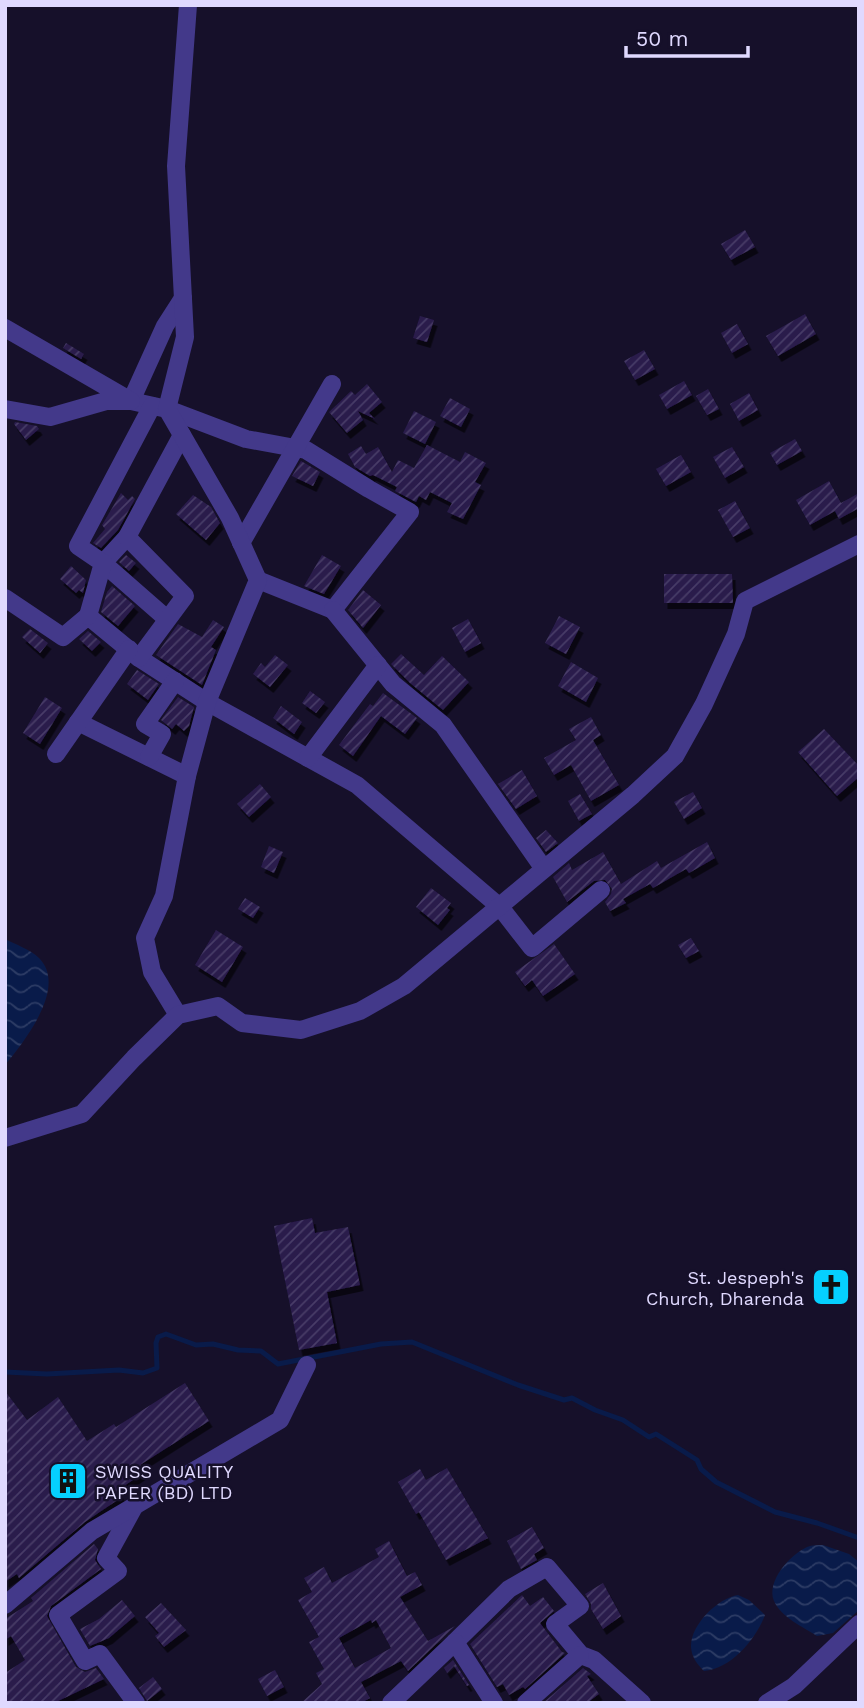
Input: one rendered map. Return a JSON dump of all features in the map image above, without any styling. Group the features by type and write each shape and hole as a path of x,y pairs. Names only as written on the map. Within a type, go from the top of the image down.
{"street":[{"path":"167,620 103,563 78,546 160,407 185,337 176,166 188,5"},
{"path":"131,401 165,326 183,298"},
{"path":"5,328 131,401"},
{"path":"242,543 332,384"},
{"path":"5,409 50,416 106,401 131,401 160,407 246,439 306,450 410,512 333,610"},
{"path":"160,407 182,435 230,518 258,580 333,610 393,684 443,725 544,869"},
{"path":"5,598 63,637 88,616 103,563 127,537 182,435"},
{"path":"56,754 78,722 185,596 127,537"},
{"path":"5,1138 82,1114 178,1015 218,1006 242,1023 301,1030 360,1011 404,986 676,756 731,646 745,601 859,544"},
{"path":"178,1015 152,972 145,938 163,896 187,776 207,702 258,580"},
{"path":"88,616 134,654 207,702 357,785 500,907 532,948 601,890"},
{"path":"309,758 378,664"},
{"path":"149,757 162,734 145,724 175,681"},
{"path":"78,722 187,776"},
{"path":"5,1605 92,1531 280,1419 307,1365"},
{"path":"134,1506 106,1558 118,1570 58,1615 85,1661 100,1654 136,1703"},
{"path":"391,1703 509,1589 547,1567 580,1606 555,1624 580,1655 594,1660 642,1703"},
{"path":"767,1703 794,1686 859,1624"},
{"path":"455,1642 494,1703"},
{"path":"526,1703 580,1655"}],"water":[{"path":"5,939 39,958 47,970 49,984 46,999 32,1029 5,1065"},
{"path":"823,1545 849,1554 859,1562 859,1610 833,1633 817,1636 782,1612 772,1593 776,1577 787,1562 807,1547"},
{"path":"738,1595 749,1600 765,1615 761,1624 749,1643 733,1659 724,1665 704,1671 695,1660 691,1647 695,1630 714,1607"}],"building":[{"path":"745,230 755,247 731,260 721,244"},
{"path":"805,314 816,334 778,356 766,336"},
{"path":"420,316 434,320 427,342 413,338"},
{"path":"737,324 748,344 732,353 721,333"},
{"path":"66,343 84,354 81,359 63,348"},
{"path":"644,350 655,369 635,380 624,361"},
{"path":"684,381 692,395 667,409 659,395"},
{"path":"367,384 382,402 369,413 375,419 358,411 363,420 347,433 329,412 351,391 355,395"},
{"path":"708,389 719,409 707,415 696,396"},
{"path":"749,393 758,410 739,421 730,404"},
{"path":"450,398 470,409 461,427 440,416"},
{"path":"414,411 436,422 425,444 403,433"},
{"path":"15,422 37,426 39,429 26,440"},
{"path":"795,439 802,451 777,465 770,453"},
{"path":"427,445 460,462 465,452 486,463 475,482 481,485 463,519 447,512 452,503 430,492 426,500 419,496 416,502 395,491 397,487 355,467 348,454 361,446 366,454 378,447 392,472 398,460 414,468"},
{"path":"732,447 744,467 725,478 713,457"},
{"path":"681,455 691,472 666,486 656,469"},
{"path":"301,461 320,472 313,486 292,476"},
{"path":"829,481 841,503 859,493 859,508 839,519 835,511 810,525 796,500"},
{"path":"121,493 128,500 132,496 135,499 118,530 101,548 93,543 105,529 102,525"},
{"path":"193,495 211,507 220,523 206,540 176,514"},
{"path":"735,501 750,528 733,537 718,510"},
{"path":"126,555 136,563 129,571 119,562"},
{"path":"322,555 341,566 324,594 304,586"},
{"path":"71,566 86,580 83,593 79,590 76,593 60,579"},
{"path":"664,574 732,574 733,603 664,603"},
{"path":"112,586 135,606 118,626 101,612 107,592"},
{"path":"363,590 381,605 363,628 348,610"},
{"path":"559,616 580,627 566,654 545,643"},
{"path":"468,619 481,643 465,652 452,628"},
{"path":"213,620 224,627 211,647 216,650 202,685 156,655 178,624 202,637"},
{"path":"30,629 48,643 40,653 22,637"},
{"path":"88,631 101,642 92,651 79,639"},
{"path":"401,654 424,675 442,656 469,682 443,710 391,664"},
{"path":"275,655 288,665 270,687 253,674 261,663 265,667"},
{"path":"571,662 598,678 586,702 558,686"},
{"path":"137,670 159,684 148,700 127,684"},
{"path":"310,691 325,702 316,713 302,703"},
{"path":"383,693 417,718 405,734 381,716 353,756 339,745 370,704 373,706"},
{"path":"45,697 62,708 40,744 23,733"},
{"path":"178,697 194,707 189,726 184,731 176,724 172,729 161,720"},
{"path":"281,706 302,722 294,734 273,718"},
{"path":"591,717 601,735 593,740 619,785 591,801 571,765 554,775 544,758 576,740 569,729"},
{"path":"824,729 859,766 859,777 837,796 798,752"},
{"path":"522,770 537,796 516,809 498,784"},
{"path":"260,784 271,797 249,817 237,804"},
{"path":"693,792 702,808 684,819 674,802"},
{"path":"580,794 592,814 579,821 568,801"},
{"path":"546,830 558,843 546,852 536,838"},
{"path":"707,842 715,858 689,873 686,869 653,888 650,884 623,899 626,903 610,911 605,902 612,889 605,880 594,881 567,902 553,877 569,863 572,870 603,852 621,884 657,861 661,868"},
{"path":"269,846 283,852 274,873 261,867"},
{"path":"431,888 451,903 447,908 450,910 438,925 416,907"},
{"path":"245,898 260,907 253,918 238,909"},
{"path":"216,930 243,947 222,982 195,965"},
{"path":"691,938 699,951 686,958 678,945"},
{"path":"554,944 575,974 543,996 532,980 525,986 515,972"},
{"path":"312,1218 315,1233 348,1227 360,1285 327,1292 337,1343 299,1350 274,1226"},
{"name":"SWISS QUALITY PAPER (BD) LTD","path":"185,1383 209,1421 140,1465 145,1472 118,1490 122,1497 85,1522 19,1578 17,1574 5,1582 5,1391 27,1420 58,1397 87,1441 114,1424 116,1427"},
{"path":"447,1468 488,1538 446,1560 419,1512 416,1514 398,1482 420,1469 426,1480"},
{"path":"532,1527 544,1548 534,1554 537,1560 521,1569 507,1541"},
{"path":"389,1541 407,1576 415,1572 422,1585 400,1597 428,1641 455,1626 408,1671 401,1661 361,1682 370,1698 361,1703 301,1703 322,1684 316,1673 324,1669 309,1642 319,1637 298,1600 312,1592 304,1578 324,1567 332,1583 379,1557 375,1549","holes":["371,1620 372,1623 376,1620 391,1648 355,1668 339,1638"]},
{"path":"94,1544 98,1549 95,1560 101,1569 51,1606 47,1616 76,1667 85,1672 96,1668 104,1679 54,1703 5,1703 5,1673 25,1660 11,1636 5,1640 5,1619 33,1601 31,1598"},
{"path":"603,1583 621,1616 603,1629 585,1594"},
{"path":"522,1595 530,1606 543,1597 554,1611 540,1623 565,1653 525,1689 523,1687 509,1695 503,1684 497,1687 470,1644"},
{"path":"122,1600 135,1616 109,1638 90,1646 80,1629 99,1619"},
{"path":"161,1603 186,1630 164,1647 155,1636 159,1633 145,1617"},
{"path":"453,1660 469,1685 467,1686 454,1666 447,1673 444,1668"},
{"path":"583,1668 591,1674 587,1676 599,1694 587,1703 543,1703"},
{"path":"275,1670 284,1687 267,1696 258,1679"},
{"path":"153,1677 162,1689 147,1701 139,1688"}],"waterway":[{"path":"5,1372 47,1374 119,1370 143,1373 157,1368 156,1343 158,1337 166,1334 196,1345 213,1344 238,1350 261,1351 278,1364 381,1344 412,1342 518,1385 564,1400 572,1398 623,1420 649,1437 656,1434 697,1460 701,1469 716,1482 775,1512 859,1538"}],"place":[{"name":"St. Jespeph's Church, Dharenda","path":"831,1287"},
{"name":"SWISS QUALITY PAPER (BD) LTD","path":"68,1481"}]}
